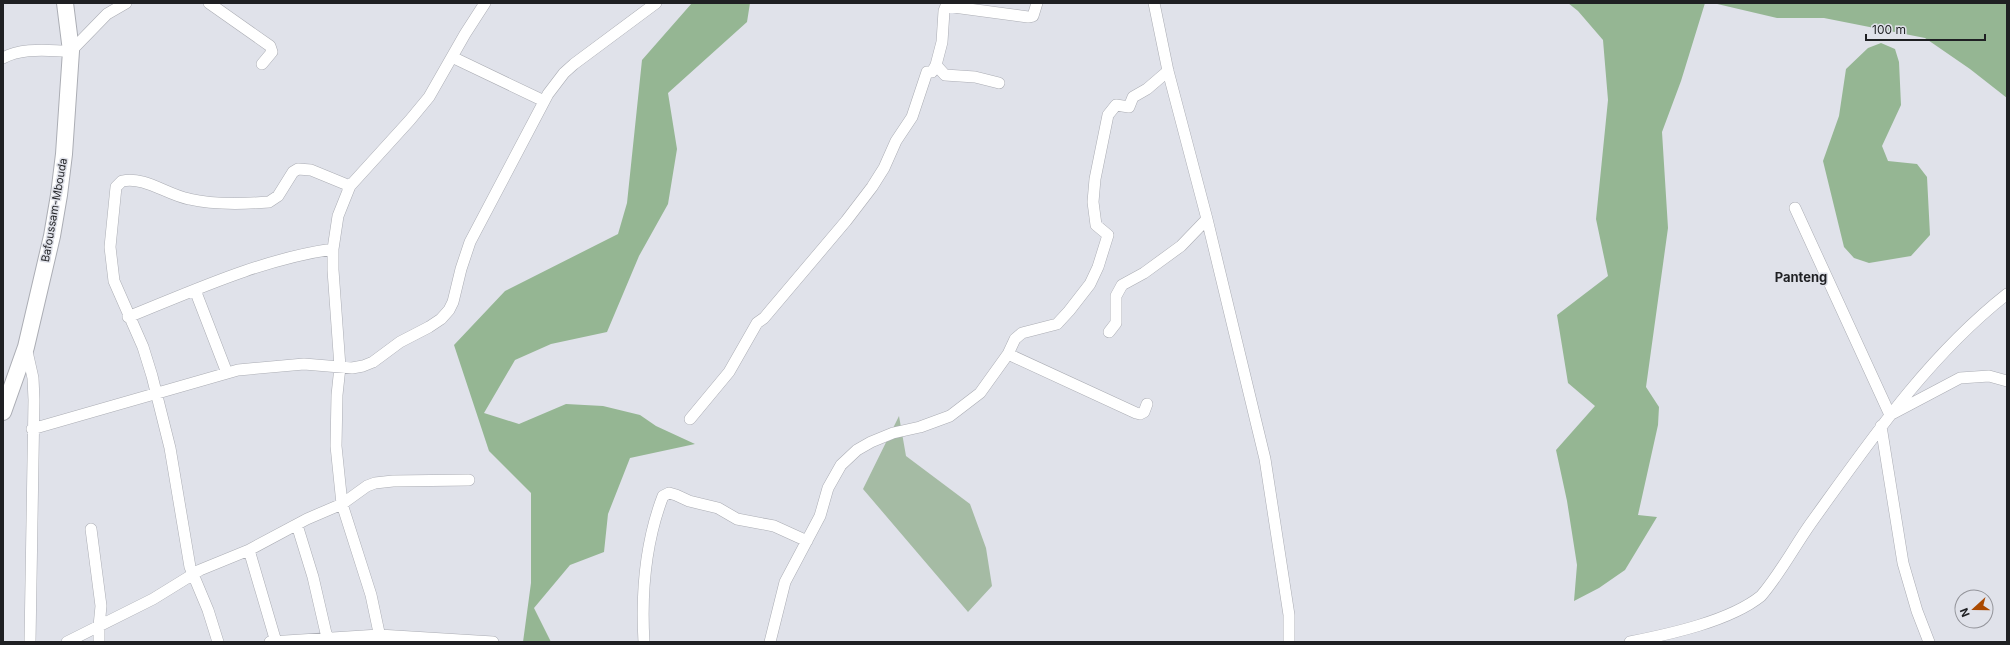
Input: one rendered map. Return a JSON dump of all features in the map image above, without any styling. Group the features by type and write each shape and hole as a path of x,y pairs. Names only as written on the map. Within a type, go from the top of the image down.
{"highway":[{"name":"Bafoussam-Mbouda","path":"3,412 26,347 52,236 59,194 64,154 71,50 65,3"}],"street":[{"path":"107,14 110,3"},
{"path":"3,58 11,54 28,51 71,50 107,14 126,3"},
{"path":"209,3 270,46 272,52 262,64"},
{"path":"380,638 377,617 371,595 342,504 336,446 337,395 340,367 333,249 338,216 350,186 410,120 429,96 485,3"},
{"path":"32,429 227,373 280,365 304,364 352,368 373,362 400,342 441,319 449,310 455,296 460,269 470,242 544,101 564,73 574,64 656,3"},
{"path":"690,419 729,372 757,323 764,318 846,221 872,187 884,168 896,141 912,117 927,72 932,72 936,65 942,42 944,11 946,4 1028,17 1033,16 1037,3"},
{"path":"1154,3 1168,71 1207,219 1265,459 1289,615 1289,642"},
{"path":"452,57 544,101"},
{"path":"936,65 945,75 975,77 998,83"},
{"path":"770,642 785,582 820,516 834,476 850,456 871,442 893,433 927,425 955,412 980,393 1008,354 1015,339 1022,333 1057,324 1090,284 1098,268 1108,235 1096,225 1093,202 1095,179 1108,115 1116,105 1129,107 1133,97 1147,89 1168,71"},
{"path":"218,642 187,551 170,448 143,347 117,292 110,258 116,187 122,181 136,181 173,195 204,202 263,203 273,201 290,175 298,169 311,170 350,186"},
{"path":"1795,208 1890,415"},
{"path":"1108,332 1116,323 1116,296 1122,285 1144,273 1181,246 1207,219"},
{"path":"128,316 195,290 291,257 333,249"},
{"path":"195,290 227,373"},
{"path":"1630,642 1662,635 1721,617 1752,603 1761,596 1881,426 1916,382 1969,325 2007,294"},
{"path":"26,347 33,378 32,609 30,642"},
{"path":"1008,354 1136,413 1140,414 1144,412 1147,404"},
{"path":"1890,415 1960,378 1989,376 2007,381"},
{"path":"1881,426 1903,563 1916,611 1929,642"},
{"path":"67,642 153,599 220,560 249,550 342,504 367,486 375,483 393,481 469,480"},
{"path":"644,642 643,586 646,561 655,518 663,496 669,493 689,501 718,508 738,519 774,526 807,541"},
{"path":"297,525 313,577 328,640"},
{"path":"91,529 101,606 98,626 99,642"},
{"path":"249,550 276,642"},
{"path":"270,642 380,638 492,642"}],"green space":[{"path":"692,3 750,3 747,22 668,93 677,149 668,204 639,256 607,332 551,344 515,360 484,413 519,424 566,404 603,406 640,415 656,426 695,444 630,458 608,514 604,552 570,565 534,608 551,642 523,642 531,583 531,493 489,451 454,345 505,291 618,234 627,203 642,60"},
{"path":"1568,3 1705,3 1681,81 1662,132 1668,228 1646,387 1659,407 1658,425 1638,515 1657,517 1625,570 1599,588 1574,601 1577,565 1567,501 1556,450 1595,406 1568,383 1557,315 1608,276 1596,219 1608,100 1603,40 1578,11"},
{"path":"1713,3 2007,3 2007,98 1970,69 1925,38 1824,18 1777,18"},
{"path":"1881,43 1895,49 1899,62 1901,105 1882,146 1888,161 1917,164 1927,177 1930,235 1911,256 1869,263 1854,258 1844,247 1823,161 1839,116 1846,69 1868,48"},
{"path":"899,416 906,456 970,504 986,548 992,586 968,612 863,489"}],"district":[{"name":"Panteng","path":"1801,277"}]}
